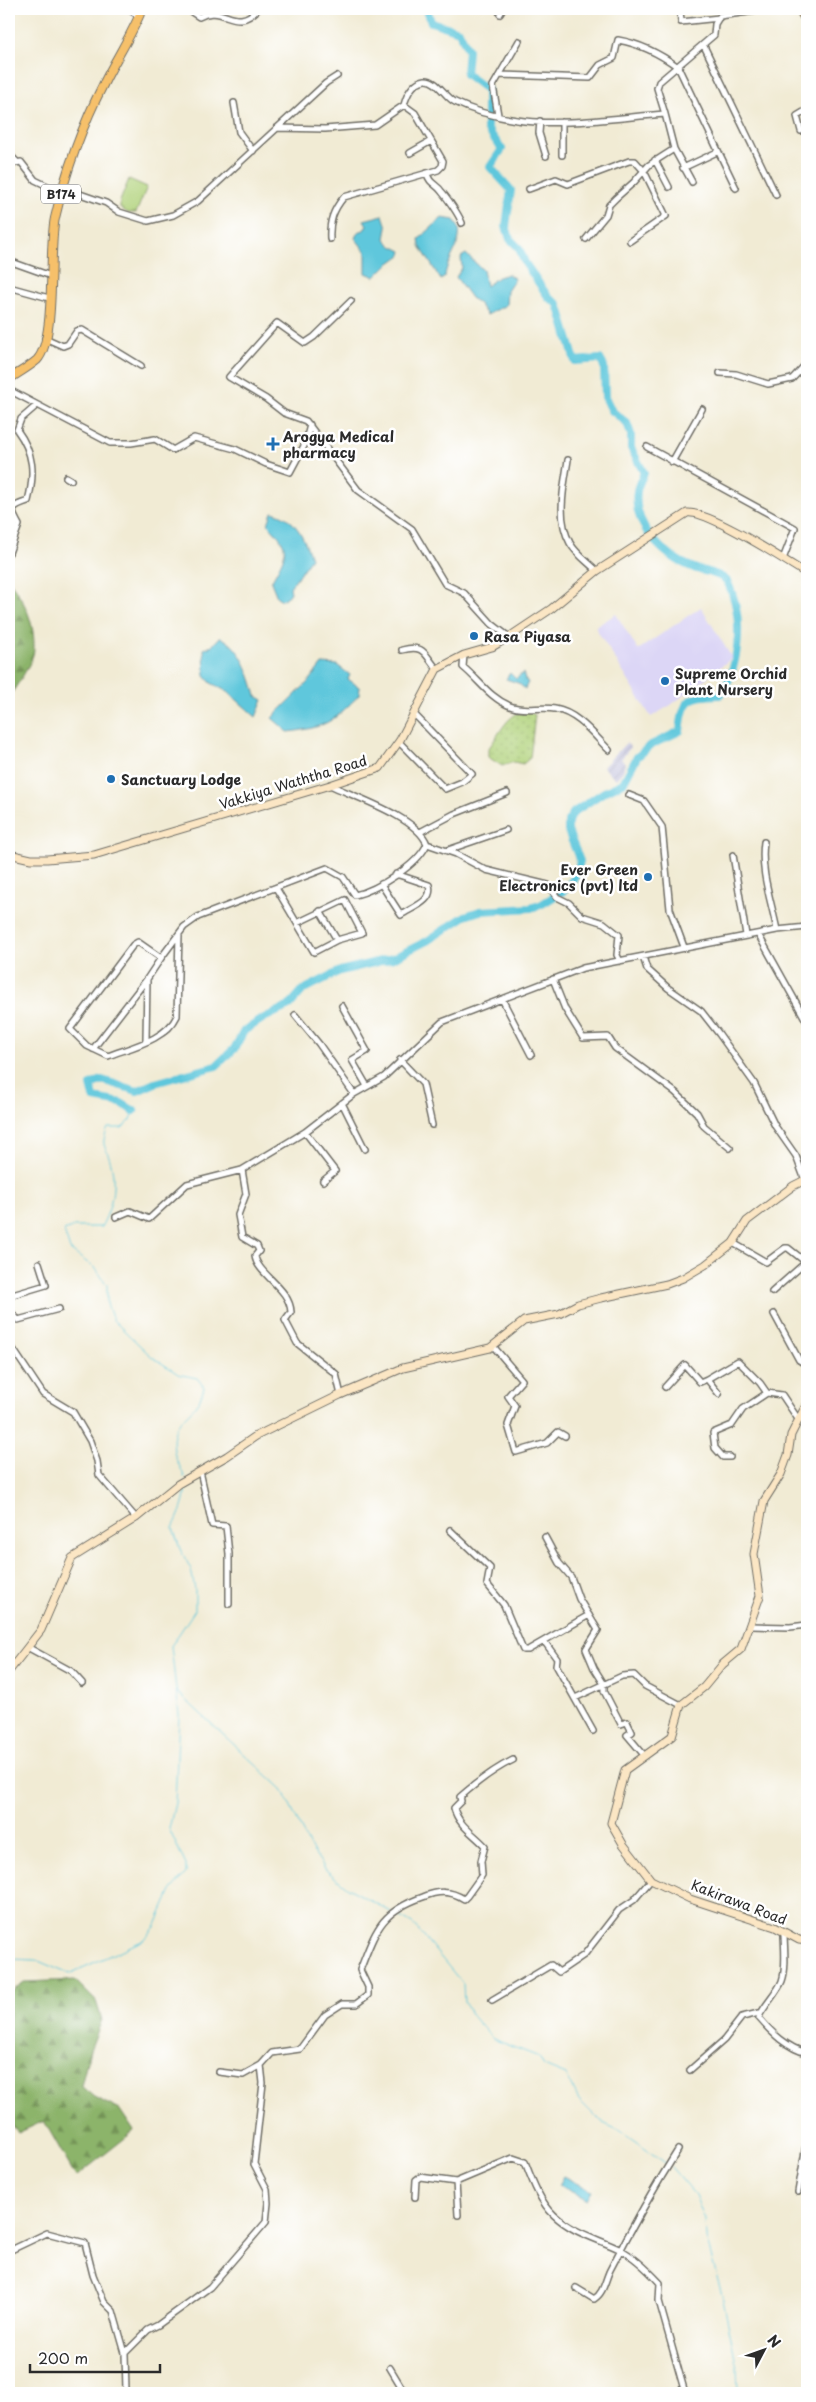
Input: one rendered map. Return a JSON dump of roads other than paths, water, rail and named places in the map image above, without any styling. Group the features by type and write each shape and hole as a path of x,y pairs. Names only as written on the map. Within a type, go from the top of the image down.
{"main road":[{"path":"799,9 807,22"},
{"name":"B174","path":"9,379 38,359 45,338 54,221 73,152 103,84 140,12"}],"street":[{"path":"128,9 140,12"},
{"path":"187,9 199,17 208,12 221,13 234,19 243,20 250,17 258,9"},
{"path":"500,14 503,9"},
{"path":"680,9 682,22 770,9"},
{"path":"692,182 674,149 666,114 657,88 660,82 704,46 714,35 715,24 719,18"},
{"path":"500,75 590,78 600,64 614,58 618,40 634,43 662,55 678,67 717,152 736,188"},
{"path":"495,115 493,86 519,41"},
{"path":"704,46 776,194"},
{"path":"9,154 25,166 34,180 41,184 106,203 119,212 148,221 173,215 198,201 326,83 337,76"},
{"path":"277,128 325,129 375,125 404,105 407,94 416,83 425,80 432,82 454,101 484,112 517,120 562,122 666,114"},
{"path":"234,103 239,132 253,151"},
{"path":"330,238 330,223 336,206 344,197 427,173 442,166 443,160 414,114 404,105"},
{"path":"802,131 797,116 807,110"},
{"path":"540,121 540,138 546,156"},
{"path":"562,122 562,155"},
{"path":"410,153 431,141"},
{"path":"586,240 606,215 609,205 655,160 674,149"},
{"path":"683,168 717,152"},
{"path":"655,160 669,187"},
{"path":"9,164 16,161"},
{"path":"529,189 556,179 568,184 632,161 644,171 666,216 630,241"},
{"path":"427,173 430,182 441,190 462,223"},
{"path":"9,261 51,276"},
{"path":"9,287 49,298"},
{"path":"350,301 314,337 305,343 277,322 229,377 266,399 284,413 306,421 358,490 412,529 445,584 464,593 492,624 509,637"},
{"path":"45,338 63,346 68,344 77,331 82,330 140,366"},
{"path":"720,373 736,374 768,384 792,379 807,364"},
{"path":"9,390 110,444 131,443 155,438 173,450 194,438 235,449 266,464 290,472 305,444 310,425"},
{"path":"9,553 19,525 12,513 12,509 16,505 28,501 30,494 32,456 28,444 17,430 21,419 36,406"},
{"path":"672,462 702,409"},
{"path":"647,447 795,528 783,559"},
{"path":"568,460 562,500 566,533 570,543 597,571"},
{"path":"402,650 415,646 421,648 438,669 464,655 492,647 551,609 597,571 687,513 694,512 729,527 807,574"},
{"path":"464,655 463,667 486,691 510,706 556,709 574,716 609,750"},
{"name":"Vakkiya Waththa Road","path":"9,854 31,859 94,855 330,786 380,768 399,742 438,669"},
{"path":"399,742 445,789 462,782 472,774 414,714"},
{"path":"330,786 407,822 420,832 427,844 448,850 486,870 548,885 556,895 569,903 582,916 604,922 619,934 617,955 620,961"},
{"path":"420,832 454,814 507,793"},
{"path":"628,795 644,801 662,827 670,909 684,947"},
{"path":"448,850 506,830"},
{"path":"764,842 763,871 769,888 776,930"},
{"path":"297,923 355,894 369,891 381,884 419,856 427,844"},
{"path":"733,855 746,935"},
{"path":"93,1048 147,979 184,927 198,918 327,868 343,877 355,894"},
{"path":"381,884 401,915 428,898 431,892 429,885 396,874"},
{"path":"276,888 314,952 337,940 362,933 345,900"},
{"path":"320,911 337,940"},
{"path":"116,1217 130,1211 149,1219 187,1184 242,1170 305,1132 354,1094 384,1077 442,1022 583,968 746,935 807,927"},
{"path":"161,958 138,942 133,945 70,1029 93,1048 108,1056 173,1026 178,1016 179,934"},
{"path":"758,934 807,1022"},
{"path":"9,1670 29,1648 41,1630 72,1558 136,1518 178,1484 274,1426 341,1394 403,1368 477,1353 493,1346 524,1321 559,1314 578,1304 667,1284 683,1278 705,1265 733,1243 748,1221 793,1186 806,1179 796,1156 775,1126 754,1083 719,1034 701,1011 668,988 646,969 643,957"},
{"path":"146,1040 147,979"},
{"path":"553,979 565,1009 582,1038 608,1036 615,1048 675,1092 697,1112 704,1126 730,1148"},
{"path":"502,999 531,1055"},
{"path":"342,1006 367,1051 352,1060 367,1086"},
{"path":"295,1015 319,1044 354,1094"},
{"path":"400,1060 423,1084 432,1125"},
{"path":"342,1103 364,1149"},
{"path":"305,1132 334,1171 323,1180"},
{"path":"242,1170 246,1194 238,1215 242,1237 257,1246 259,1251 255,1256 256,1261 276,1283 291,1306 291,1312 285,1320 288,1330 297,1343 336,1374 341,1394"},
{"path":"733,1243 766,1262 785,1248 788,1248 807,1263 772,1292"},
{"path":"9,1296 46,1286 39,1263"},
{"path":"9,1309 18,1320 59,1308"},
{"path":"774,1314 800,1360 807,1365"},
{"path":"9,1343 43,1394 73,1412 90,1441 97,1460 98,1475 136,1518"},
{"path":"493,1346 495,1352 522,1380 508,1396 515,1406 508,1425 516,1452 546,1443 558,1432 565,1436"},
{"path":"664,1387 685,1365 700,1382 738,1360 767,1393"},
{"path":"707,1379 719,1394"},
{"path":"730,1457 723,1457 715,1448 713,1433 732,1426 744,1409 767,1393 782,1395 798,1419"},
{"path":"575,1698 622,1676 634,1676 645,1686 681,1705 704,1687 723,1664 741,1649 760,1596 754,1554 764,1501 781,1474 788,1455 791,1435 807,1403"},
{"path":"200,1471 212,1525 226,1526 230,1554 229,1604"},
{"path":"450,1530 490,1568 488,1584 504,1605 523,1650 528,1650 589,1615"},
{"path":"545,1537 559,1563 571,1577 598,1630 586,1650 604,1684 604,1691 621,1724 627,1722 632,1732 627,1735 644,1755"},
{"path":"750,1626 790,1627 807,1625"},
{"path":"544,1641 557,1659 556,1665 594,1731"},
{"path":"29,1648 71,1671 82,1683"},
{"name":"Kakirawa Road","path":"681,1705 672,1736 625,1770 612,1822 623,1844 651,1880 690,1899 775,1927 799,1940 807,1941"},
{"path":"219,2072 228,2075 243,2075 261,2064 272,2053 300,2049 325,2016 342,2004 356,2004 368,1995 368,1987 360,1970 378,1927 396,1908 434,1892 447,1892 464,1899 467,1896 482,1875 480,1861 485,1846 468,1832 456,1816 454,1808 461,1800 460,1797 468,1790 495,1769 513,1760"},
{"path":"492,2000 551,1965 559,1972 584,1955 619,1910 634,1900 651,1880"},
{"path":"690,2070 724,2040 742,2018 759,2013 771,2001 783,1979 784,1932"},
{"path":"759,2013 759,2018 772,2034 798,2050 807,2053"},
{"path":"125,2353 148,2330 158,2325 210,2287 266,2222 267,2189 254,2164 263,2083 261,2064"},
{"path":"798,2192 807,2140"},
{"path":"576,2288 594,2299 601,2295 607,2277 621,2250 666,2168 678,2150"},
{"path":"415,2197 416,2180 420,2177 456,2182 513,2158 525,2162 533,2184 553,2214 573,2230 621,2250 646,2269 660,2283 659,2301 685,2393"},
{"path":"456,2182 458,2215"},
{"path":"9,2251 47,2233 85,2243 93,2275 104,2302 113,2311 125,2353 126,2390 123,2393"},
{"path":"390,2368 405,2393"}],"water":[{"path":"383,215 387,227 385,239 392,246 402,251 401,255 375,277 366,273 366,252 355,238 358,232 364,230 367,225 364,220"},
{"path":"442,218 454,220 459,234 445,277 441,280 420,246 419,239"},
{"path":"466,254 483,270 486,286 498,277 508,274 515,279 507,291 506,305 487,315 479,304 471,298 456,277 462,268 461,257"},
{"path":"272,512 287,518 293,523 302,536 311,558 290,587 291,593 282,600 277,597 271,582 284,552 281,540 268,524"},
{"path":"220,637 234,647 239,654 248,670 256,696 263,700 256,717 228,692 211,683 205,676 204,649 212,646"},
{"path":"322,664 337,665 350,675 348,679 359,687 360,694 343,711 328,722 312,728 288,732 272,718 308,682"},
{"path":"510,673 516,679 523,673 525,680 528,682 525,689 518,683 506,679"},
{"path":"564,2176 592,2191 587,2200 559,2185"}],"waterway":[{"path":"134,1111 121,1103 94,1098 91,1085 102,1080 137,1091 155,1083 216,1066 234,1049 244,1031 264,1018 289,1006 303,990 340,971 393,958 427,941 465,916 480,911 531,908 542,904 563,891 576,876 580,861 568,831 568,821 574,812 604,792 623,783 637,757 651,745 680,731 683,712 690,701 701,696 720,695 735,659 738,632 737,618 728,583 718,575 694,568 672,556 652,539 645,528 637,504 637,489 644,473 631,448 631,434 627,423 612,411 605,397 604,366 600,359 575,361 558,304 549,298 525,263 519,248 510,239 506,226 511,190 490,167 502,149 487,129 487,90 466,74 468,50 459,31 431,22 427,9"},
{"path":"134,1111 131,1120 122,1128 108,1128 104,1139 104,1145 112,1168 113,1186 111,1203 101,1227 74,1227 64,1231 70,1250 96,1269 107,1285 107,1304 113,1320 151,1356 178,1374 197,1378 204,1387 196,1405 175,1430 173,1439 174,1451 184,1477"},
{"path":"9,1959 36,1960 69,1974 144,1940 155,1927 171,1891 186,1873 186,1865 169,1829 175,1803 179,1715 171,1646 195,1610 195,1590 191,1569 180,1549 173,1528 184,1501 185,1483"},
{"path":"177,1692 282,1789 309,1845 326,1870 348,1888 391,1912"},
{"path":"395,1914 414,1925 463,1984 464,2002 473,2017 493,2039 539,2057 544,2066 566,2075 579,2100 601,2122 618,2130 667,2164"},
{"path":"671,2167 695,2195 705,2220 706,2238 722,2295 737,2367 738,2393"}],"place":[{"name":"Arogya Medical pharmacy","path":"273,444"},
{"name":"Rasa Piyasa","path":"474,636"},
{"name":"Supreme Orchid Plant Nursery","path":"665,681"},
{"name":"Sanctuary Lodge","path":"111,779"},
{"name":"Ever Green Electronics (pvt) ltd","path":"648,877"}]}
